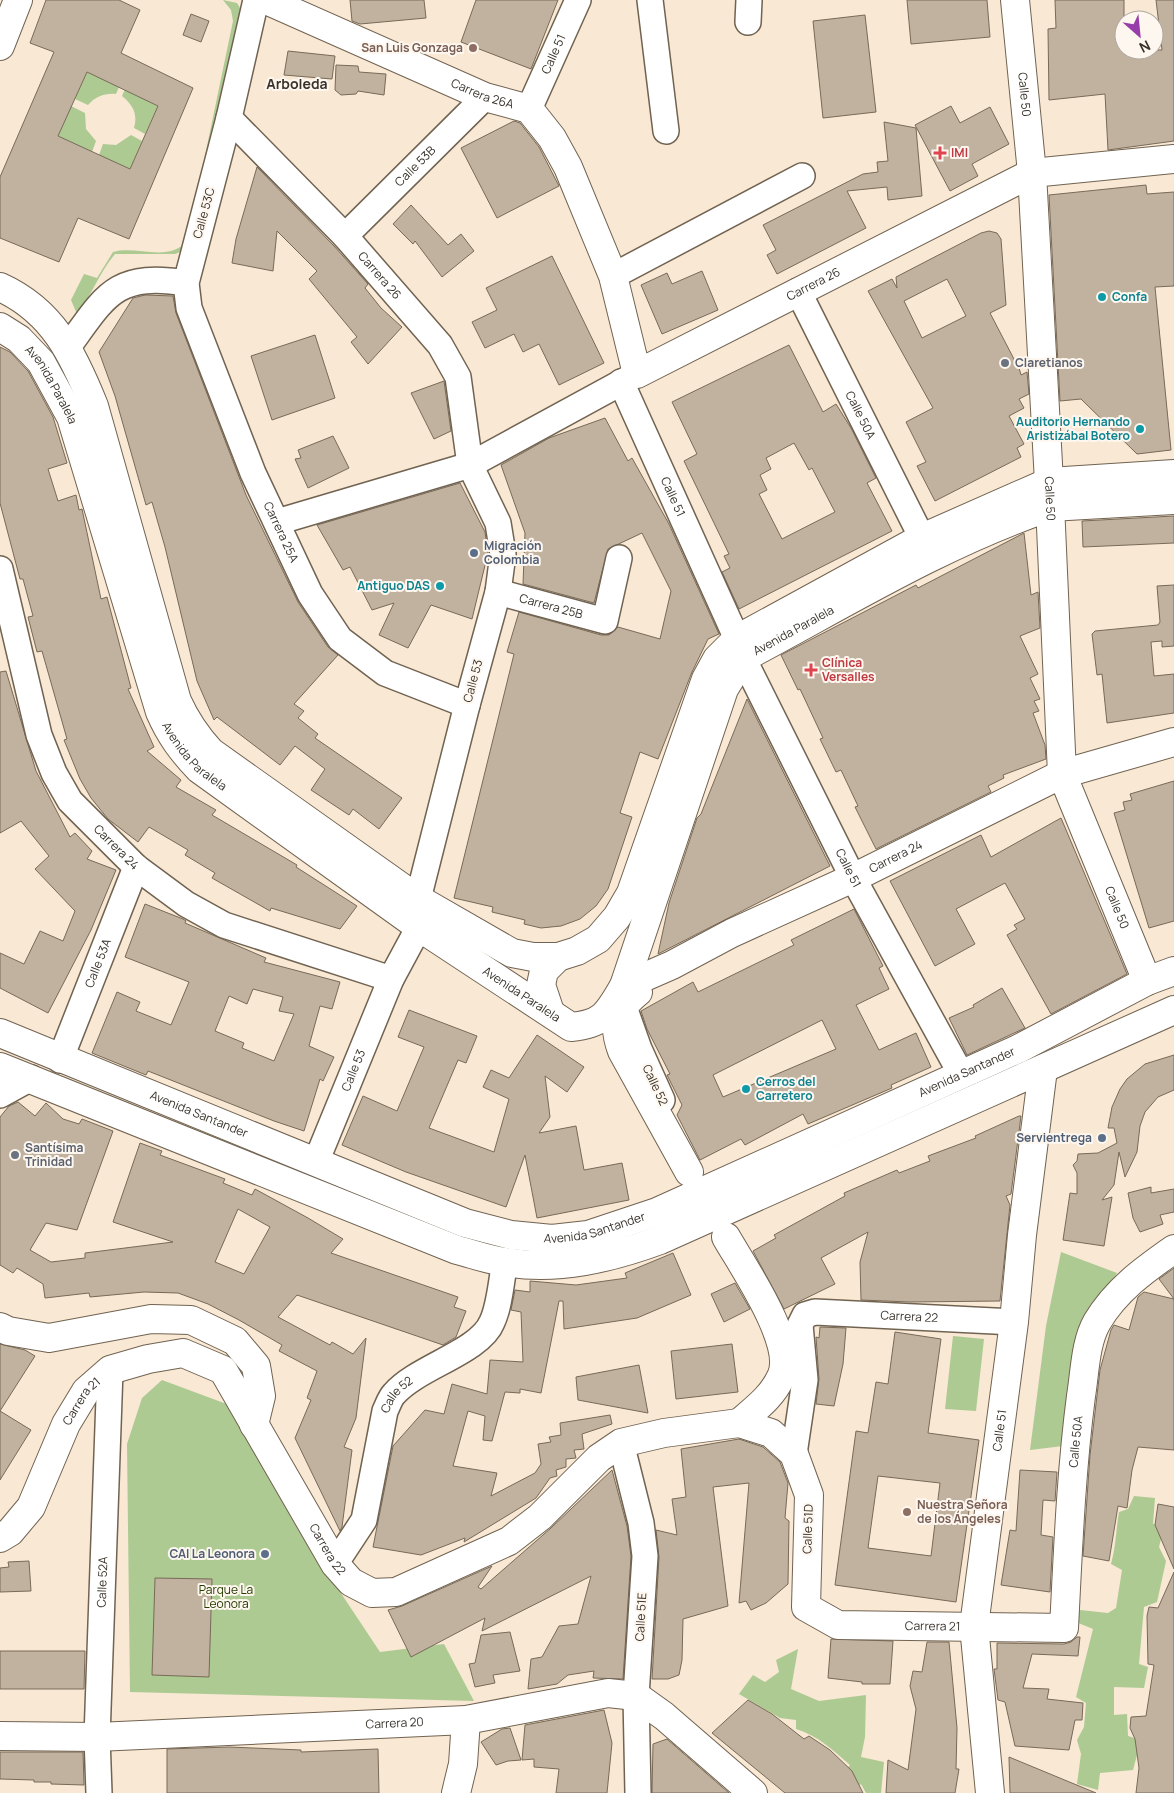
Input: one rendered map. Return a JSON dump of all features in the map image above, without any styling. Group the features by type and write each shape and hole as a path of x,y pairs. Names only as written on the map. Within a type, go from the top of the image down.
{"main road":[{"path":"0,46 18,0"},
{"name":"Carrera 26A","path":"266,0 485,97 529,109 552,138 568,167 613,276 629,378"},
{"name":"Calle 50","path":"1015,0 1032,173 1050,494 1062,774 1147,981"},
{"name":"Carrera 26","path":"629,378 1032,173 1174,159"},
{"name":"Avenida Paralela","path":"0,287 17,295 46,319 68,347 94,406 177,701 187,722 211,752 418,899 512,953 534,957 558,957 577,951 598,939 622,909 631,894 706,679 717,659 956,545 1050,494 1174,500"},
{"name":"Avenida Paralela","path":"0,326 19,339 41,362 71,417 160,712 170,735 184,754 199,769 419,927 560,1019 587,1026 608,1014 624,995 724,689 740,649 922,538 1050,494 1174,474"},
{"name":"Carrera 24","path":"624,995 672,964 732,933 853,878 1062,774 1174,742"},
{"path":"558,957 544,971 541,985 560,1019 622,1051"},
{"name":"Avenida Santander","path":"0,1033 60,1060 465,1223 511,1235 552,1239 588,1235 657,1212 698,1180 962,1074 1147,981 1174,971"},
{"name":"Calle 52","path":"624,995 615,1033 622,1051 698,1180"},
{"path":"0,1066 457,1250 505,1262 541,1264 586,1262 633,1250 677,1232 1174,1010"},
{"name":"Calle 51","path":"990,1793 974,1626 1014,1322 1022,1235 1043,1069 1050,1049 1065,1023"},
{"path":"988,1062 1043,1069"},
{"path":"726,1237 773,1320 783,1350 782,1376 766,1401 739,1422"},
{"name":"Calle 50A","path":"1064,1628 1073,1456 1087,1352 1097,1323 1118,1293 1140,1272 1174,1249"},
{"path":"0,1327 8,1331 49,1338 151,1319 191,1320 235,1341 256,1366 260,1396 254,1425"},
{"name":"Carrera 21","path":"0,1538 10,1532 31,1507 66,1424 86,1391 110,1370 148,1359 183,1353 223,1370 254,1425"},
{"path":"766,1401 772,1433"},
{"name":"Carrera 22","path":"254,1425 335,1564 351,1582 372,1593 396,1592 509,1540 540,1517 599,1458 621,1443 664,1433 739,1422"},
{"name":"Calle 51D","path":"739,1422 772,1433 794,1454 810,1495 806,1607"},
{"name":"Carrera 21","path":"806,1607 838,1625 1064,1628"},
{"name":"Carrera 20","path":"0,1736 96,1737 466,1720 608,1693 636,1696 664,1716 753,1793"},
{"path":"456,1793 463,1764 466,1720"}],"street":[{"name":"Calle 53C","path":"186,283 229,118 256,0"},
{"name":"Calle 51","path":"529,109 578,0"},
{"path":"650,0 666,131"},
{"name":"Calle 53B","path":"345,236 485,97"},
{"name":"Carrera 26","path":"229,118 345,236 440,346 458,377 470,465"},
{"path":"613,276 802,176"},
{"path":"68,347 103,300 132,281 157,278 186,283"},
{"name":"Carrera 25A","path":"186,283 189,308 254,473 310,594 340,639 385,673 467,705"},
{"name":"Calle 50A","path":"798,291 922,538"},
{"name":"Carrera 26","path":"277,522 470,465 629,378"},
{"name":"Calle 51","path":"629,378 740,649 853,878 962,1074"},
{"name":"Calle 53","path":"418,899 467,705 498,592 503,554 498,523 470,465"},
{"name":"Carrera 25B","path":"498,592 605,621 619,558"},
{"name":"Carrera 24","path":"0,569 39,735 54,773 70,801 136,867 186,904 224,925 391,979"},
{"name":"Calle 53A","path":"60,1060 136,867"},
{"name":"Calle 53","path":"316,1162 391,979 419,927"},
{"name":"Calle 52","path":"624,995 652,1080 698,1180"},
{"path":"0,1094 31,1078"},
{"name":"Calle 52","path":"335,1564 364,1520 386,1411 393,1395 408,1380 473,1343 484,1334 492,1323 505,1262"},
{"name":"Carrera 22","path":"805,1314 815,1312 1014,1322"},
{"name":"Calle 51D","path":"794,1454 805,1380 800,1324 805,1314"},
{"name":"Calle 52A","path":"99,1793 96,1737 110,1370"},
{"name":"Calle 51E","path":"621,1443 641,1523 645,1556 636,1696 638,1793"}],"green space":[{"path":"223,0 237,3 243,13 196,199 233,21 231,10"},
{"path":"87,72 119,87 116,94 101,96 94,99 88,105 75,99"},
{"path":"125,89 158,106 145,134 134,128 134,110 122,96"},
{"path":"71,106 85,113 86,129 96,141 92,152 58,136"},
{"path":"131,135 142,141 130,169 99,155 103,144 116,145"},
{"path":"188,239 182,251 175,254 115,254 77,314 71,300 84,274 97,278 113,252 122,250 172,251"},
{"path":"1061,1252 1117,1273 1090,1322 1063,1446 1030,1450 1046,1326"},
{"path":"953,1336 984,1339 976,1411 945,1409"},
{"name":"Parque La Leonora","path":"162,1380 240,1409 299,1530 380,1652 444,1644 474,1701 130,1692 127,1444 142,1398"},
{"path":"1134,1496 1155,1498 1153,1524 1165,1523 1159,1547 1166,1561 1157,1602 1144,1607 1139,1664 1148,1667 1144,1688 1114,1687 1114,1715 1127,1714 1128,1736 1141,1740 1133,1770 1100,1773 1098,1790 1077,1784 1081,1754 1077,1740 1084,1727 1086,1703 1076,1697 1093,1629 1076,1622 1080,1610 1108,1613 1116,1608 1122,1570 1111,1564 1119,1512 1128,1509"},
{"path":"798,1649 791,1689 819,1701 866,1695 865,1737 861,1757 884,1762 881,1793 866,1793 861,1784 851,1792 838,1780 850,1765 818,1739 796,1729 796,1720 780,1718 739,1694 753,1675 765,1682 779,1672 776,1660"}],"building":[{"path":"46,0 119,0 140,10 121,53 193,88 129,239 78,218 59,262 0,238 0,177 54,52 30,43","holes":["87,72 158,106 130,169 58,136"]},
{"path":"350,0 424,0 426,18 360,24 352,21"},
{"path":"476,0 558,0 531,69 461,42"},
{"path":"907,0 987,0 990,37 911,44"},
{"path":"1055,0 1124,0 1124,10 1114,10 1114,60 1164,60 1164,10 1157,10 1156,0 1174,0 1174,141 1108,150 1105,94 1049,100 1048,29 1056,28"},
{"path":"191,14 209,21 201,42 183,35"},
{"path":"865,15 876,112 823,118 813,21"},
{"path":"288,51 335,56 332,79 284,75"},
{"path":"336,65 358,66 359,72 386,74 384,95 358,91 356,94 341,95 335,90"},
{"path":"951,106 960,123 990,107 1009,144 972,164 978,176 950,191 915,125"},
{"path":"514,121 520,123 539,147 559,186 497,218 461,148"},
{"path":"884,122 916,128 922,196 888,200 887,187 847,191 866,228 777,274 767,255 776,250 763,225 863,174 878,172 877,162 888,161"},
{"path":"257,167 334,246 368,284 365,288 381,308 402,327 368,364 351,342 357,337 309,279 317,271 277,231 273,271 232,263 236,239"},
{"name":"Confa","path":"1146,185 1147,194 1174,192 1174,286 1155,287 1171,450 1137,454 1081,399 1060,401 1049,195"},
{"path":"411,205 448,245 461,234 474,251 442,277 415,241 413,244 393,224"},
{"path":"989,231 997,233 1001,239 1006,305 990,313 1015,361 1017,360 1021,375 1027,372 1029,394 1019,399 1024,408 1009,416 1024,444 1017,448 1021,457 935,501 917,466 926,462 906,422 933,408 868,291 892,279 897,288 896,277 981,233","holes":["947,279 966,316 922,338 904,301"]},
{"path":"552,256 604,363 559,385 539,344 523,352 514,334 485,348 472,322 497,310 486,288"},
{"path":"702,271 718,310 662,334 641,285 667,273 672,284"},
{"path":"145,295 173,296 176,313 246,495 298,602 328,647 338,655 294,704 304,711 298,718 318,734 315,738 402,798 379,829 353,809 349,815 311,790 325,769 295,746 280,765 217,717 214,720 197,681 165,547 152,502 146,505 115,396 99,352 133,298"},
{"path":"315,335 335,398 272,420 251,356"},
{"path":"789,345 823,412 836,404 851,428 876,478 867,483 892,531 739,609 722,572 730,568 724,556 729,554 684,461 697,454 672,402","holes":["794,443 809,470 812,468 835,512 782,539 759,494 767,490 760,475 771,469 766,458"]},
{"path":"0,347 10,352 28,371 53,417 67,463 48,469 58,501 76,495 79,510 82,509 101,599 107,597 131,688 128,689 154,747 147,751 181,780 176,787 216,810 212,815 297,865 296,867 357,906 340,929 271,908 270,911 212,878 215,873 185,855 188,850 149,827 138,842 108,819 91,798 80,779 64,740 67,739 42,651 37,652 28,617 33,616 23,579 20,579 0,503"},
{"path":"444,381 451,431 434,439 411,393"},
{"path":"605,418 628,461 632,458 669,524 719,634 708,639 692,672 658,759 640,752 620,813 632,817 608,889 596,906 580,919 561,926 541,928 524,924 525,920 492,912 493,907 454,898 514,654 507,652 519,612 601,635 609,635 618,627 660,639 671,591 642,533 608,549 594,603 523,584 525,533 501,465 549,438"},
{"path":"333,436 349,468 308,488 295,459 301,458 298,450"},
{"path":"460,483 485,532 488,553 472,619 431,605 408,648 379,635 394,603 372,610 350,567 343,570 317,525"},
{"path":"1174,516 1174,543 1083,547 1082,521"},
{"path":"1024,533 1031,595 1038,592 1040,628 1020,636 1038,674 1030,678 1040,699 1034,701 1039,711 1033,713 1045,745 1046,759 1003,775 1004,778 988,786 991,792 876,849 855,807 858,806 841,770 836,772 820,739 823,738 800,689 798,690 781,655 916,585 918,588"},
{"path":"1174,585 1174,646 1162,647 1162,641 1151,642 1154,676 1174,674 1174,713 1107,723 1102,674 1097,675 1092,634 1095,631 1158,625 1160,622 1157,586"},
{"path":"6,671 36,771 70,837 75,833 92,851 87,859 116,870 91,930 48,1013 0,988 0,953 24,964 40,931 63,941 75,911 35,869 49,856 21,821 0,833 0,672"},
{"path":"747,699 830,866 658,954 669,903 697,818 701,814"},
{"path":"1174,781 1174,921 1149,928 1114,813 1125,810 1123,802 1132,800 1130,794"},
{"path":"1061,818 1127,974 1051,1014 1007,935 1017,929 1014,925 1025,919 1005,883 956,909 975,944 935,966 890,881 981,835 991,857"},
{"path":"145,904 183,919 186,921 185,923 266,958 264,962 340,982 332,1009 320,1006 309,1046 334,1057 323,1081 320,1079 304,1131 148,1071 146,1075 92,1053 117,992 140,1002 136,1011 171,1025 189,982 125,957","holes":["253,989 283,997 279,1011 294,1014 274,1061 242,1048 244,1043 215,1031 229,996 247,1004"]},
{"path":"854,909 883,966 879,968 889,989 856,1005 879,1050 916,1033 931,1067 891,1085 892,1088 808,1124 803,1114 745,1145 741,1139 700,1160 677,1115 682,1105 667,1075 670,1074 647,1029 641,1011 693,982 698,992 794,945 791,940","holes":["822,1020 836,1049 723,1097 713,1075"]},
{"path":"1002,988 1025,1028 967,1055 949,1018 974,1007 973,1005"},
{"path":"409,1010 477,1036 466,1063 458,1060 429,1128 494,1152 509,1099 483,1087 491,1070 509,1078 537,1035 584,1067 567,1092 545,1076 550,1117 539,1133 576,1126 584,1170 622,1163 629,1200 537,1218 525,1155 506,1207 406,1172 342,1145 363,1096 397,1111 424,1047 398,1037"},
{"path":"1174,1055 1174,1090 1158,1097 1145,1112 1140,1126 1137,1152 1125,1177 1119,1152 1114,1185 1102,1200 1112,1197 1104,1246 1063,1240 1070,1193 1077,1194 1077,1173 1073,1165 1077,1161 1078,1154 1098,1153 1117,1143 1114,1128 1108,1128 1112,1107 1120,1089 1127,1079 1145,1064"},
{"path":"18,1102 35,1116 46,1103 63,1119 79,1124 82,1119 113,1131 77,1230 46,1223 30,1250 51,1262 85,1258 85,1253 173,1242 113,1222 140,1143 162,1151 160,1155 225,1179 223,1183 252,1195 255,1189 308,1218 343,1239 331,1253 458,1297 454,1307 466,1311 456,1337 443,1345 297,1295 278,1317 330,1345 332,1342 353,1354 366,1338 356,1418 344,1447 352,1450 340,1531 295,1438 311,1400 307,1398 317,1371 279,1351 282,1345 239,1320 208,1304 178,1293 144,1292 90,1297 89,1293 45,1298 43,1284 17,1268 13,1273 0,1265 0,1117 9,1106","holes":["238,1209 270,1227 244,1274 215,1262"]},
{"path":"1021,1116 1011,1194 1006,1196 1010,1205 1000,1301 910,1302 861,1300 860,1262 868,1232 821,1258 835,1284 784,1309 753,1251 776,1238 774,1235 845,1196 844,1193 897,1170 899,1173 930,1161 928,1156 976,1138 975,1136"},
{"path":"1151,1187 1151,1193 1174,1189 1174,1212 1160,1215 1163,1224 1140,1232 1133,1218 1128,1193"},
{"path":"673,1253 691,1295 637,1318 564,1329 563,1301 559,1301 541,1393 520,1389 520,1393 505,1392 492,1441 483,1440 485,1416 468,1411 453,1466 497,1473 491,1496 535,1473 541,1464 538,1444 551,1442 549,1437 561,1435 560,1423 610,1415 612,1424 582,1434 584,1449 574,1450 576,1458 566,1459 566,1467 556,1470 557,1476 550,1478 536,1498 464,1542 465,1538 421,1555 373,1547 393,1446 425,1410 444,1414 452,1384 487,1394 490,1360 523,1362 521,1312 511,1310 515,1290 530,1292 530,1281 576,1285 627,1278 625,1273"},
{"path":"1174,1268 1174,1299 1159,1279"},
{"path":"735,1283 750,1309 724,1322 711,1294"},
{"path":"1144,1292 1174,1299 1174,1450 1138,1447 1132,1470 1127,1508 1118,1506 1109,1561 1083,1556 1090,1455 1100,1370 1111,1330 1114,1325 1129,1330 1138,1297"},
{"path":"820,1327 846,1328 843,1364 834,1406 816,1404 819,1379 816,1337 819,1338"},
{"name":"Nuestra Señora de los Ángeles","path":"895,1332 941,1339 928,1433 979,1440 956,1602 835,1585 856,1431 868,1433 876,1382 888,1384","holes":["878,1476 940,1483 931,1556 868,1548"]},
{"path":"0,1344 25,1350 35,1356 0,1411"},
{"path":"732,1344 738,1392 676,1399 671,1351"},
{"path":"639,1365 648,1413 578,1400 576,1377"},
{"path":"0,1411 31,1430 0,1480"},
{"path":"739,1439 763,1447 780,1462 788,1483 785,1518 789,1521 788,1584 766,1603 751,1610 746,1601 739,1603 749,1483 713,1487 728,1606 683,1619 682,1660 679,1675 668,1679 652,1679 659,1557 656,1530 677,1535 672,1499 686,1497 681,1449"},
{"path":"612,1470 627,1526 631,1556 623,1679 593,1678 594,1671 568,1675 557,1684 528,1689 531,1659 542,1657 559,1626 578,1624 591,1576 482,1631 485,1618 411,1657 388,1610 402,1606 492,1566 478,1587 481,1589 551,1528"},
{"path":"1020,1470 1057,1472 1055,1501 1043,1500 1041,1535 1053,1537 1050,1592 1001,1585 1010,1530 1016,1531"},
{"path":"1158,1504 1174,1507 1174,1569 1155,1525"},
{"path":"29,1561 31,1591 0,1592 0,1568 9,1567 8,1562"},
{"path":"1174,1572 1174,1793 1136,1793 1139,1768 1135,1739 1130,1728 1131,1717 1146,1716 1154,1665 1148,1664 1147,1616 1149,1607 1158,1608"},
{"path":"155,1578 212,1579 209,1677 152,1675"},
{"path":"510,1632 520,1671 493,1675 495,1683 475,1687 469,1664 475,1663 481,1635"},
{"path":"1080,1637 1078,1656 1032,1654 1023,1688 1049,1689 1047,1699 1083,1703 1082,1720 1075,1720 1069,1750 1015,1746 1005,1702 998,1700 994,1669 997,1669 997,1643 1064,1644 1071,1642"},
{"path":"831,1639 893,1641 890,1684 862,1684 862,1682 828,1678"},
{"path":"927,1642 949,1642 957,1728 956,1769 959,1769 955,1793 886,1793 888,1760 908,1770 916,1709 910,1686 913,1671 922,1672"},
{"path":"0,1651 85,1651 84,1689 0,1689"},
{"path":"748,1700 772,1714 804,1739 809,1736 830,1750 852,1771 863,1793 785,1793 712,1733"},
{"path":"604,1710 612,1743 607,1793 556,1793 559,1769 534,1767 534,1759 522,1760 525,1725"},
{"path":"510,1728 521,1760 508,1761 496,1765 481,1742 502,1729"},
{"path":"667,1739 729,1793 652,1793 653,1744"},
{"path":"229,1747 301,1750 301,1752 378,1749 379,1793 167,1793 167,1749"},
{"path":"0,1752 83,1752 84,1785 0,1779"},
{"path":"1009,1757 1096,1793 1010,1793"}],"place":[{"name":"San Luis Gonzaga","path":"473,48"},
{"name":"IMI","path":"940,153"},
{"name":"Confa","path":"1102,297"},
{"name":"Claretianos","path":"1005,363"},
{"name":"Auditorio Hernando Aristizábal Botero","path":"1140,429"},
{"name":"Migración Colombia","path":"474,553"},
{"name":"Antiguo DAS","path":"440,586"},
{"name":"Clínica Versalles","path":"811,670"},
{"name":"Cerros del Carretero","path":"746,1089"},
{"name":"Servientrega","path":"1102,1138"},
{"name":"Santísima Trinidad","path":"15,1155"},
{"name":"Nuestra Señora de los Ángeles","path":"907,1512"},
{"name":"CAI La Leonora","path":"265,1554"}],"district":[{"name":"Arboleda","path":"297,84"}]}
